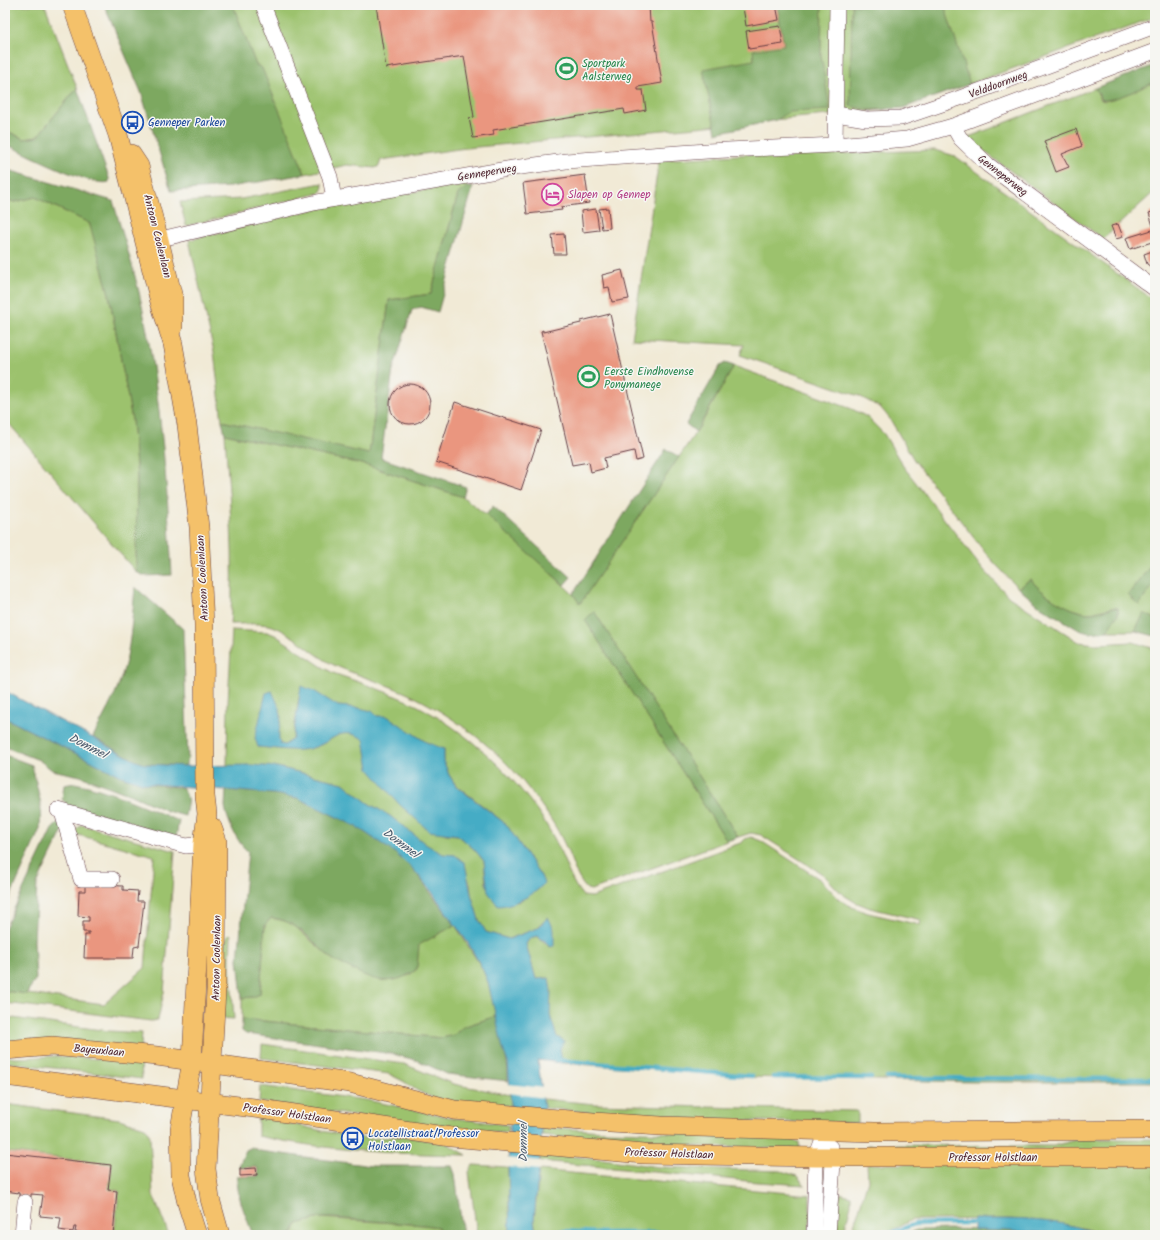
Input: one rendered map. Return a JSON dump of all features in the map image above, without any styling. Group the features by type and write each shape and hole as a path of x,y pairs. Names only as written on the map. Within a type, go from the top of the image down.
{"main road":[{"name":"Antoon Coolenlaan","path":"72,5 118,135 152,241 160,302 173,344 187,426 199,527 204,624 206,805 192,1061 180,1129 182,1176 187,1203 197,1235"},
{"name":"Antoon Coolenlaan","path":"206,805 217,841 216,990 206,1169 210,1199 220,1235"},
{"name":"Bayeuxlaan","path":"5,1050 52,1046 112,1051 192,1061"},
{"path":"192,1061 212,1065 350,1083 454,1110 593,1122 661,1126 826,1131 928,1132 1155,1130"},
{"path":"5,1076 186,1100"},
{"name":"Professor Holstlaan","path":"186,1100 210,1102 451,1137 643,1154 825,1157 1155,1157"}],"street":[{"path":"263,5 330,177 334,199"},
{"path":"835,145 836,5"},
{"name":"Velddoornweg","path":"836,114 866,120 900,118 957,99 1155,26"},
{"path":"953,126 1155,51"},
{"name":"Genneperweg","path":"152,241 273,211 512,168 566,161 707,151 835,145 907,139 953,126 960,138 988,165 1155,290"},
{"path":"112,879 81,879 60,811 186,846 203,844"},
{"path":"826,1131 825,1157 828,1235"},
{"path":"814,1235 825,1157"},
{"path":"22,1235 25,1202"}],"green space":[{"path":"5,5 45,5 77,88 37,137 24,139 5,130"},
{"path":"104,5 233,5 256,65 262,68 305,174 230,187 171,191 141,92"},
{"name":"Sportpark Aalsterweg","path":"115,5 1155,5 1155,17 970,84 968,79 883,110 466,148 381,160 379,166 375,168 347,165 305,174 304,170"},
{"path":"777,5 822,5 821,55 830,110 789,112 777,120 716,133 703,69 754,60 753,50 784,45"},
{"path":"852,5 944,5 970,84 903,108 869,110 850,106"},
{"path":"1155,65 1155,82 1128,94 1113,99 1102,100 1095,88"},
{"path":"1155,82 1155,195 1154,192 1103,239 966,138 1095,88 1101,100 1105,101"},
{"path":"77,88 109,178 109,182 88,180 74,175 5,144 5,130 24,139 37,137"},
{"path":"935,150 955,156 1155,301 1155,560 1128,595 1139,604 1155,583 1155,619 1144,614 1135,631 1107,631 1118,614 1118,608 1111,608 1090,613 1075,610 1057,602 1035,585 1031,579 1018,588 987,555 914,460 890,419 881,408 859,396 740,355 744,345 632,339 659,160 798,151 829,154"},
{"path":"5,169 113,201 139,292 152,362 162,433 172,575 144,576 136,572 137,477 132,420 109,294 90,225 89,223 35,197 15,202 5,200"},
{"path":"322,183 323,187 320,193 186,226 180,202 241,199"},
{"path":"466,183 467,187 458,194 431,294 389,300 369,455 222,421 214,352 189,240 319,208"},
{"path":"467,187 473,187 438,312 421,307 412,310 393,370 381,458 466,487 463,497 366,465 225,434 222,421 369,454 389,300 431,294 458,194"},
{"path":"35,197 89,223 95,240 109,294 132,420 137,477 136,572 5,419 5,200 15,202"},
{"path":"725,363 734,366 696,432 686,424 720,366"},
{"path":"734,366 852,409 867,417 884,434 903,466 983,569 1009,597 1079,642 1096,644 1133,642 1155,649 1155,1082 975,1082 740,1077 733,1075 562,1063 550,1016 549,978 536,979 526,944 530,938 537,936 550,947 542,922 538,928 509,939 486,932 479,920 471,894 470,883 455,855 443,855 427,845 390,816 368,803 343,783 277,767 250,765 227,767 228,702 232,630 267,632 275,635 333,673 387,692 418,706 436,716 470,740 502,768 541,816 557,844 572,879 583,896 592,897 743,842 744,839 751,837 761,841 821,880 839,899 852,907 868,913 920,925 921,920 870,908 855,902 842,894 824,875 761,835 751,833 738,837 594,612 586,621 727,841 591,890 587,889 579,879 560,835 551,819 535,797 512,769 498,755 466,729 432,706 415,697 328,662 277,628 264,624 230,624 232,600 232,553 225,434 366,465 463,497 497,523 573,594 580,603 700,426","holes":["299,697 327,700 337,706 359,708 377,716 387,717 426,742 444,749 444,762 449,775 456,785 506,824 541,876 540,888 518,902 486,884 484,861 474,849 458,835 445,834 368,761 364,738 348,733 341,734 308,749 258,747 281,715 277,733 280,744 285,745 293,738"]},
{"path":"666,449 679,457 580,604 573,594"},
{"path":"493,506 571,577 564,585 486,515"},
{"path":"1155,560 1155,583 1139,605 1128,595"},
{"path":"1031,579 1035,585 1049,596 1076,610 1091,613 1111,608 1118,608 1118,614 1107,631 1089,633 1079,630 1041,607 1018,588"},
{"path":"135,587 183,629 188,759 185,766 145,764 136,761 93,737 121,678 131,633"},
{"path":"594,611 738,837 727,841 585,620"},
{"path":"1144,613 1155,619 1155,636 1135,631"},
{"path":"5,718 119,775 142,783 183,788 188,800 185,816 167,811 134,796 80,776 52,770 39,760 5,747"},
{"path":"5,755 32,765 41,804 40,829 5,909"},
{"path":"75,783 115,794 179,821 176,837 68,806 62,799 64,785"},
{"path":"226,790 274,794 298,798 357,827 395,853 413,869 455,925 419,945 417,969 409,975 400,978 384,980 367,977 337,962 296,927 289,923 271,918 265,925 260,994 253,997 242,998 238,959 248,851 240,843 233,831 225,806"},
{"path":"60,821 63,830 37,884 34,941 36,979 26,994 5,991 5,928 52,829"},
{"path":"82,825 175,851 164,992 158,1020 151,1021 5,1003 5,991 104,1004 145,968 154,856 71,833"},
{"path":"271,918 290,922 332,959 408,976 417,969 418,945 455,925 482,968 488,982 496,1016 463,1027 454,1035 442,1038 242,1019 242,998 253,997 260,994 265,925"},
{"path":"228,934 231,935 230,964 234,1019 220,1018 222,952"},
{"path":"496,1016 506,1057 508,1081 447,1074 419,1061 393,1054 246,1034 242,1031 242,1019 442,1038 454,1035 463,1027"},
{"path":"5,1017 109,1031 142,1033 141,1048 5,1046"},
{"path":"262,1044 404,1064 453,1084 511,1095 511,1106 440,1101 418,1091 389,1074 261,1058"},
{"path":"5,1056 15,1058 58,1056 141,1062 142,1079 5,1062"},
{"path":"260,1086 366,1100 454,1118 508,1125 508,1132 456,1130 259,1102"},
{"path":"543,1099 595,1104 858,1111 858,1123 662,1119 544,1108"},
{"path":"5,1104 119,1119 145,1127 150,1136 153,1195 169,1235 114,1234 119,1191 109,1189 112,1164 5,1152"},
{"path":"258,1116 327,1132 370,1139 403,1136 446,1143 467,1155 362,1151 284,1141 258,1136"},
{"path":"542,1127 604,1131 791,1136 792,1140 799,1142 799,1149 670,1145 606,1141 542,1135"},
{"path":"1080,1139 1155,1139 1155,1151 868,1150 868,1145 1053,1146"},
{"path":"252,1147 260,1151 372,1166 452,1166 455,1174 463,1235 440,1235 438,1227 424,1225 320,1218 297,1224 292,1235 253,1235 240,1200 237,1185 237,1177 258,1176 257,1167 238,1168 246,1150"},
{"path":"540,1154 603,1159 658,1167 781,1171 797,1176 805,1185 757,1182 540,1161"},
{"path":"867,1164 1155,1165 1155,1235 1100,1235 1087,1229 1051,1222 1008,1219 911,1220 884,1235 851,1235 868,1180"},
{"path":"473,1165 508,1167 510,1235 477,1235 469,1172"},
{"path":"539,1170 810,1195 810,1235 536,1235 534,1220"},
{"path":"840,1193 851,1196 851,1205 843,1235 836,1235"},
{"path":"320,1218 424,1225 438,1227 440,1235 292,1235 297,1224"},
{"path":"916,1230 1007,1230 1056,1235 907,1235"}],"water":[{"path":"301,686 314,691 338,706 359,708 372,711 377,716 387,716 426,742 444,749 444,762 449,775 456,786 506,824 541,876 544,883 541,887 524,899 498,906 488,892 484,861 474,849 458,835 429,831 399,804 369,769 364,739 355,735 342,734 312,748 300,750 258,747 255,738 266,693 272,691 279,706 281,715 279,740 280,744 285,745 293,738"},
{"name":"Dommel","path":"5,691 136,761 145,764 185,766 250,765 277,767 343,783 368,803 390,816 427,845 443,854 455,855 465,863 471,894 479,920 486,932 509,939 538,928 548,917 554,929 554,946 550,947 545,941 537,936 530,938 526,944 536,979 549,978 551,991 550,1015 557,1037 565,1041 560,1048 562,1063 538,1060 544,1108 534,1220 536,1235 510,1235 508,1167 511,1106 508,1063 503,1049 488,982 468,943 432,892 413,869 395,853 357,827 298,798 274,794 142,783 119,775 5,718"},
{"path":"974,1219 1054,1222 1085,1229 1100,1235 974,1230"}],"pier":[{"path":"508,1084 544,1088 545,1098 508,1093"},
{"path":"506,1158 542,1161 541,1170 506,1167"}],"building":[{"path":"376,5 649,5 650,22 652,22 662,83 638,87 638,90 643,90 646,110 625,114 624,109 493,130 494,135 473,138 469,118 474,117 464,56 386,68"},
{"path":"753,5 776,5 779,20 746,26 743,7"},
{"path":"780,26 783,44 749,49 746,31"},
{"path":"1076,129 1082,146 1062,154 1069,167 1056,172 1044,141"},
{"path":"585,175 589,203 561,207 562,210 527,214 523,183"},
{"path":"608,208 610,228 602,229 599,209"},
{"path":"596,209 599,230 583,232 581,211"},
{"path":"1155,211 1155,226 1153,226 1149,213"},
{"path":"1118,224 1123,237 1116,239 1111,226"},
{"path":"1152,230 1155,241 1130,249 1126,238"},
{"path":"564,234 566,254 554,254 552,235"},
{"path":"1155,250 1155,265 1151,267 1147,264 1144,254"},
{"path":"622,270 629,299 612,302 609,287 604,288 602,275"},
{"name":"Eerste Eindhovense Ponymanege","path":"610,314 643,459 636,461 634,451 604,458 606,468 591,472 589,462 572,465 541,331 543,330 543,332 581,323 581,321"},
{"path":"410,384 424,390 430,404 424,418 410,424 396,418 390,404 396,390"},
{"path":"455,402 541,430 521,490 436,462"},
{"path":"85,886 123,886 123,890 138,891 137,901 144,901 139,946 134,947 133,958 84,958 85,935 89,935 89,932 83,932 83,921 89,921 89,917 78,916 79,891 85,891"},
{"path":"5,1153 111,1165 108,1190 117,1191 113,1235 75,1232 76,1227 74,1227 73,1232 59,1230 61,1218 40,1216 43,1195 31,1194 31,1197 5,1191"},
{"path":"256,1168 257,1175 240,1176 240,1169"}],"waterway":[{"path":"556,1060 752,1076"},
{"path":"773,1077 871,1078"},
{"path":"887,1078 1155,1079"},
{"path":"886,1235 915,1224 978,1223"},
{"path":"561,1231 598,1233 688,1233 694,1235"}],"place":[{"name":"Sportpark Aalsterweg","path":"567,69"},
{"name":"Genneper Parken","path":"132,122"},
{"name":"Slapen op Gennep","path":"553,194"},
{"name":"Eerste Eindhovense Ponymanege","path":"588,377"},
{"name":"Locatellistraat/Professor Holstlaan","path":"352,1139"}]}
